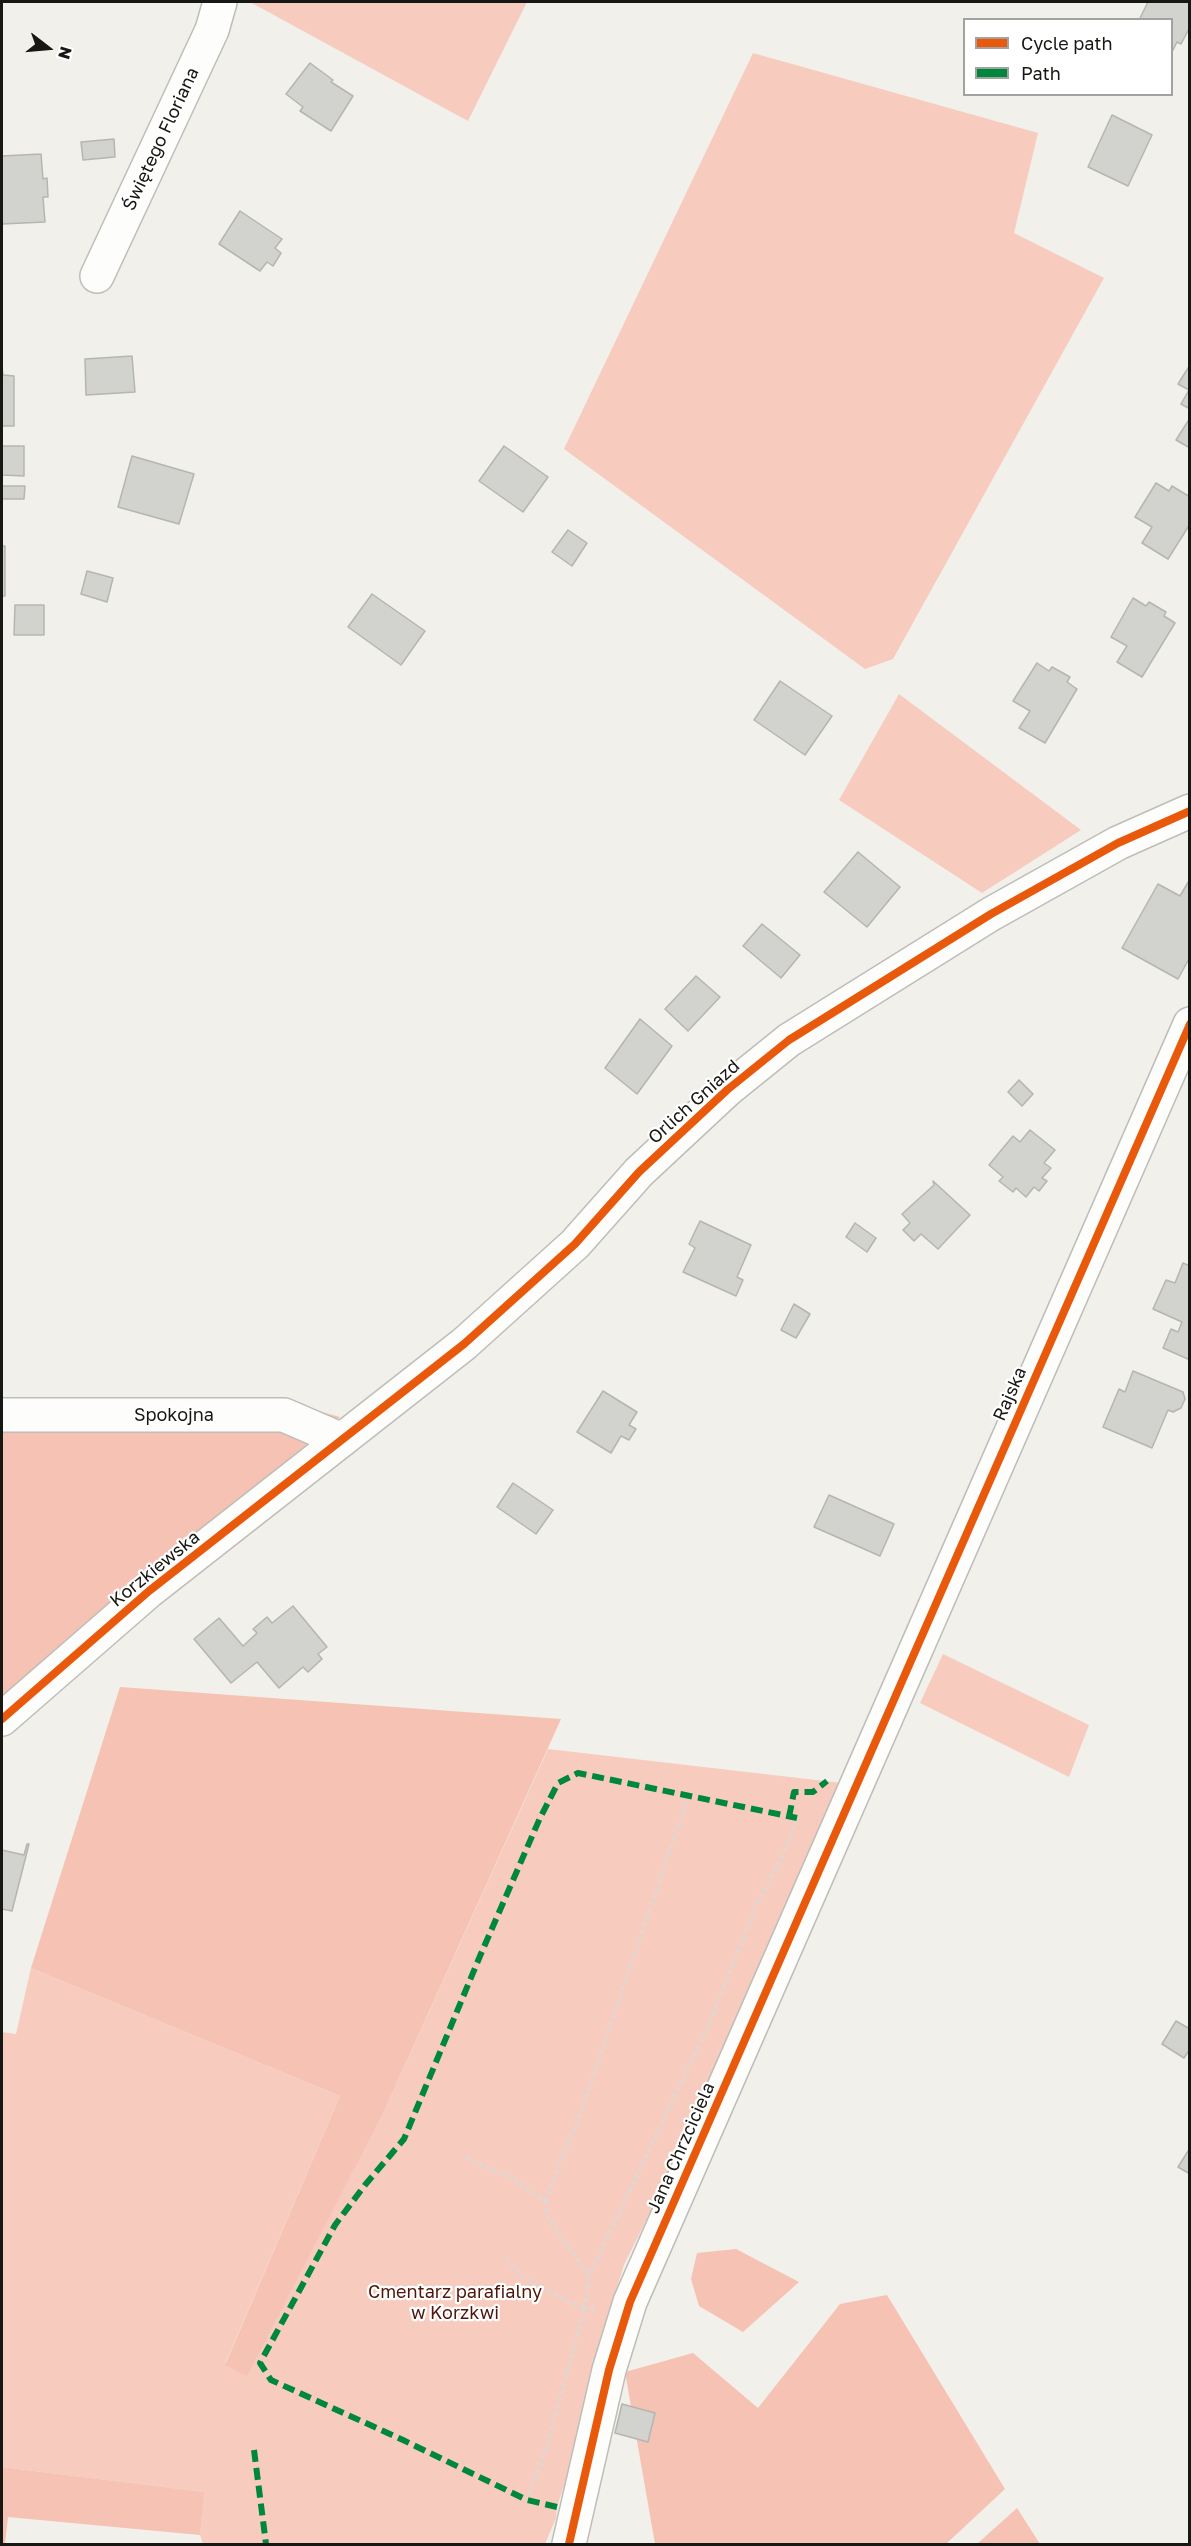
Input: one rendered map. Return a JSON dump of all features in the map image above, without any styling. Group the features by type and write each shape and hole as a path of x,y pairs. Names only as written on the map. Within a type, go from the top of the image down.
{"street":[{"name":"Świętego Floriana","path":"97,276 212,30 220,2"},
{"name":"Orlich Gniazd","path":"337,1444 464,1344 575,1244 653,1159 727,1090 789,1040 991,914 1118,843 1190,811"},
{"name":"Rajska","path":"860,1777 1190,1024"},
{"name":"Spokojna","path":"2,1415 284,1415 337,1444"},
{"name":"Korzkiewska","path":"2,1719 149,1591 337,1444"},
{"name":"Jana Chrzciciela","path":"569,2544 609,2370 630,2302 860,1777"}],"path":[{"path":"589,2276 549,2220 545,2201 582,2109 688,1797"},
{"path":"527,2500 547,2445 585,2308 589,2276 711,2020 757,1904 782,1858 797,1818"},
{"path":"466,2158 513,2178 545,2201"},
{"path":"506,2259 523,2277 565,2300 585,2308 602,2310"}],"green space":[{"path":"250,2 527,2 468,121"},
{"path":"753,53 1038,133 1014,233 1104,278 893,659 865,669 564,449"},
{"path":"899,694 1081,830 982,893 839,800"},
{"path":"943,1654 1089,1725 1069,1777 920,1703"},
{"name":"Cmentarz parafialny w Korzkwi","path":"548,1749 842,1783 677,2158 624,2265 605,2326 578,2442 557,2507 556,2518 545,2544 203,2544 200,2535 203,2492 2,2467 2,2032 16,2034 31,1968 340,2096 225,2364 385,2109"}],"shaded area":[{"path":"2,1405 300,1406 340,1417 2,1697"},
{"path":"120,1687 561,1719 385,2109 247,2376 225,2365 340,2096 31,1968"},
{"path":"736,2249 799,2282 743,2332 699,2306 691,2279 697,2253"},
{"path":"887,2295 1005,2489 946,2544 655,2544 625,2372 693,2353 758,2408 840,2304"},
{"path":"2,2467 204,2492 200,2535 8,2517 5,2544 2,2544"},
{"path":"1017,2508 1040,2544 977,2544"}],"building":[{"path":"1148,2 1190,2 1190,27 1181,44 1177,42 1173,50 1173,18 1140,18"},
{"path":"310,63 333,80 331,82 353,96 331,131 300,111 303,107 286,94"},
{"path":"1112,115 1152,135 1128,186 1088,167"},
{"path":"114,139 115,157 83,160 81,142"},
{"path":"41,154 43,179 47,178 48,197 43,197 45,222 2,224 2,156"},
{"path":"240,211 282,239 275,248 281,253 273,266 267,262 260,271 219,244"},
{"path":"132,356 135,392 86,395 85,359"},
{"path":"1190,365 1190,409 1181,404 1189,390 1178,384"},
{"path":"2,367 3,375 14,376 14,426 2,426"},
{"path":"1190,418 1190,448 1176,440"},
{"path":"2,446 24,446 24,476 2,475"},
{"path":"504,446 548,477 523,512 479,481"},
{"path":"132,456 194,474 179,524 118,507"},
{"path":"1156,483 1169,491 1172,486 1190,497 1190,524 1168,559 1142,543 1152,527 1135,517"},
{"path":"2,486 25,486 24,499 2,499"},
{"path":"568,530 587,543 572,566 552,552"},
{"path":"2,546 5,546 5,596 2,596"},
{"path":"87,571 113,578 107,602 81,594"},
{"path":"372,594 425,631 401,665 348,627"},
{"path":"1133,598 1146,606 1149,602 1166,612 1164,616 1175,623 1142,677 1117,662 1127,646 1111,637"},
{"path":"15,605 44,605 44,635 14,635"},
{"path":"1037,663 1049,671 1052,667 1070,677 1067,682 1077,689 1045,743 1019,728 1030,711 1013,701"},
{"path":"780,681 832,716 805,755 754,720"},
{"path":"858,852 900,887 867,927 824,892"},
{"path":"1190,879 1190,957 1178,979 1122,948 1158,884 1180,896"},
{"path":"762,924 800,955 781,978 743,946"},
{"path":"696,976 720,997 688,1031 665,1009"},
{"path":"640,1019 672,1046 637,1094 605,1068"},
{"path":"1019,1080 1033,1094 1022,1106 1008,1092"},
{"path":"1030,1130 1055,1150 1044,1163 1051,1168 1042,1178 1047,1181 1039,1191 1034,1187 1026,1197 1016,1188 1013,1192 999,1181 1003,1177 989,1165 1013,1136 1020,1142"},
{"path":"933,1181 970,1215 938,1249 921,1234 914,1241 903,1230 910,1223 902,1214 934,1185"},
{"path":"700,1221 751,1245 737,1277 743,1280 736,1296 683,1272 695,1248 689,1244"},
{"path":"855,1223 876,1238 867,1252 846,1237"},
{"path":"1183,1263 1190,1266 1190,1360 1163,1348 1171,1329 1178,1332 1182,1322 1153,1309 1166,1280 1175,1283"},
{"path":"794,1304 810,1314 796,1338 781,1330"},
{"path":"1133,1371 1183,1392 1185,1399 1181,1408 1173,1412 1168,1410 1152,1448 1103,1427 1119,1389 1125,1392"},
{"path":"603,1391 637,1412 629,1425 636,1429 629,1440 621,1436 611,1453 577,1432"},
{"path":"513,1483 553,1510 536,1534 497,1507"},
{"path":"829,1495 894,1524 880,1556 814,1527"},
{"path":"293,1606 327,1647 318,1654 322,1659 308,1672 303,1667 279,1688 257,1662 231,1683 194,1639 219,1618 243,1646 257,1633 253,1629 267,1617 272,1623"},
{"path":"27,1844 29,1844 12,1911 2,1909 2,1850 24,1855"},
{"path":"1176,2021 1190,2029 1190,2049 1184,2058 1162,2044"},
{"path":"1190,2148 1190,2174 1178,2167"},
{"path":"622,2404 655,2413 648,2442 615,2433"}],"marked path":[{"path":"557,2507 527,2500 271,2380 260,2363 335,2225 404,2139 480,1956 540,1818 558,1783 578,1773 797,1818"},
{"path":"789,1817 794,1792 813,1792 827,1781"},
{"path":"254,2450 266,2544"}],"cycle path":[{"path":"2,1719 149,1591 464,1344 575,1244 639,1172 727,1090 789,1040 991,914 1118,843 1190,811"},
{"path":"569,2544 609,2370 630,2302 1190,1024"}]}
